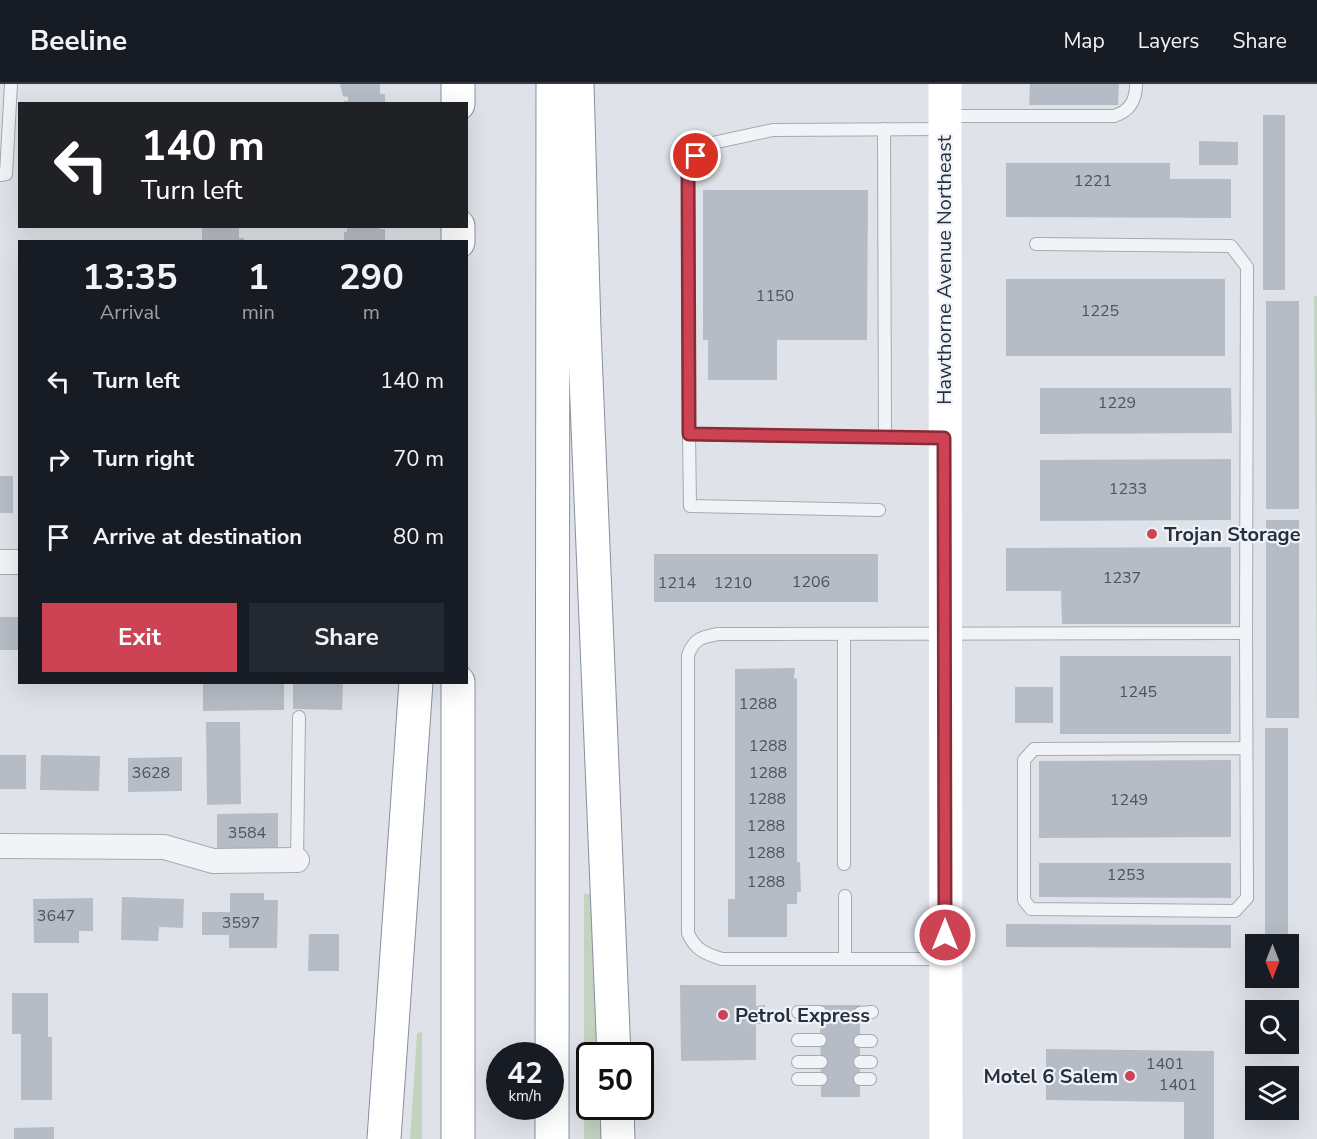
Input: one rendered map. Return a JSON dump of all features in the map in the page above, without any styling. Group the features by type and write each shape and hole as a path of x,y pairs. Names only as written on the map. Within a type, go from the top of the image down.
{"main road":[{"path":"458,84 458,102"},
{"path":"552,1139 553,84"},
{"path":"577,84 584,329 613,1042"},
{"name":"Hawthorne Avenue Northeast","path":"945,84 946,1139"},
{"path":"384,1139 416,684"},
{"path":"458,684 458,1139"},
{"path":"617,1120 618,1139"}],"street":[{"path":"0,562 18,562"},
{"path":"0,846 164,847 213,861 297,860"}],"lane":[{"path":"0,175 6,174 11,84"},
{"path":"879,510 690,506 688,167 703,145 774,130 884,129 945,122 1114,116 1124,113 1132,105 1136,95 1136,84"},
{"path":"884,129 885,437"},
{"path":"1036,244 1231,246 1247,267 1247,898 1235,911 1031,909 1024,900 1024,759 1034,749 1246,748"},
{"path":"689,434 944,438"},
{"path":"945,959 722,959 703,953 693,945 688,933 688,655 692,643 701,637 718,634 1246,633"},
{"path":"844,634 844,864"},
{"path":"297,860 299,717"},
{"path":"845,896 845,959"},
{"path":"798,1012 820,1012"},
{"path":"798,1040 820,1040"},
{"path":"798,1062 820,1062"},
{"path":"798,1079 820,1079"}],"green space":[{"path":"1314,296 1317,296 1317,724"},
{"path":"584,894 593,894 598,1042 584,1042"},
{"path":"422,1031 422,1139 410,1139 417,1034"},
{"path":"584,1120 601,1120 602,1139 584,1139"}],"building":[{"path":"340,84 380,84 380,94 385,94 385,102 344,102 348,101 348,97 343,96"},
{"path":"1030,84 1119,84 1118,105 1029,105"},
{"path":"1263,115 1285,115 1285,290 1263,290"},
{"path":"1199,141 1238,142 1238,165 1199,165"},
{"path":"1006,163 1170,163 1170,179 1231,179 1231,218 1006,217"},
{"path":"703,190 868,190 867,340 777,340 777,380 708,380 708,340 703,340"},
{"path":"202,228 239,228 239,238 244,238 244,240 202,240"},
{"path":"347,228 385,229 385,240 344,240 344,232 347,232"},
{"path":"1006,279 1225,279 1225,356 1006,356"},
{"path":"1266,301 1299,301 1299,509 1266,509"},
{"path":"1040,388 1231,388 1232,433 1040,434"},
{"path":"1231,459 1231,520 1040,521 1040,460"},
{"path":"0,476 13,476 13,513 0,513"},
{"path":"1266,520 1299,520 1299,718 1266,718"},
{"path":"1231,547 1231,624 1062,624 1061,591 1006,591 1006,548"},
{"path":"654,554 878,554 878,602 654,602"},
{"path":"0,617 18,617 18,650 0,650"},
{"path":"1060,656 1231,656 1231,734 1060,734"},
{"path":"795,668 794,678 797,679 797,862 800,862 801,892 797,892 797,904 787,904 787,937 728,937 728,899 735,899 735,669"},
{"path":"203,684 284,684 284,710 203,711"},
{"path":"293,684 343,684 342,710 293,709"},
{"path":"1015,687 1053,687 1053,723 1015,723"},
{"path":"206,722 240,722 241,804 207,805"},
{"path":"1265,728 1288,728 1288,934 1265,934"},
{"path":"0,755 26,755 26,789 0,789"},
{"path":"41,755 100,756 99,791 40,790"},
{"path":"182,757 182,791 128,792 128,758"},
{"path":"1231,760 1231,837 1039,838 1039,761"},
{"path":"278,813 278,851 217,852 217,814"},
{"path":"1039,863 1231,863 1231,898 1039,897"},
{"path":"230,893 264,893 264,900 278,900 277,948 229,948 229,935 202,935 202,912 230,912"},
{"path":"122,897 184,899 183,928 159,927 158,941 121,940"},
{"path":"93,898 93,931 79,931 79,943 34,943 33,899"},
{"path":"1006,924 1231,925 1231,948 1006,947"},
{"path":"309,934 339,934 339,971 308,971"},
{"name":"Petrol Express","path":"680,985 756,985 756,1006 765,1005 765,1024 756,1024 756,1060 681,1061"},
{"path":"12,993 48,993 48,1037 52,1037 52,1100 21,1100 21,1034 12,1034"},
{"path":"820,1005 860,1005 860,1097 821,1097"},
{"name":"Motel 6 Salem","path":"1046,1049 1214,1051 1214,1139 1184,1139 1184,1102 1046,1100"},
{"path":"54,1127 54,1139 14,1139 14,1128"}],"place":[{"name":"Trojan Storage","path":"1152,534"},
{"name":"Petrol Express","path":"723,1015"},
{"name":"Motel 6 Salem","path":"1130,1076"}],"route":[{"path":"696,156 688,167 689,434 944,438 945,935"}]}
